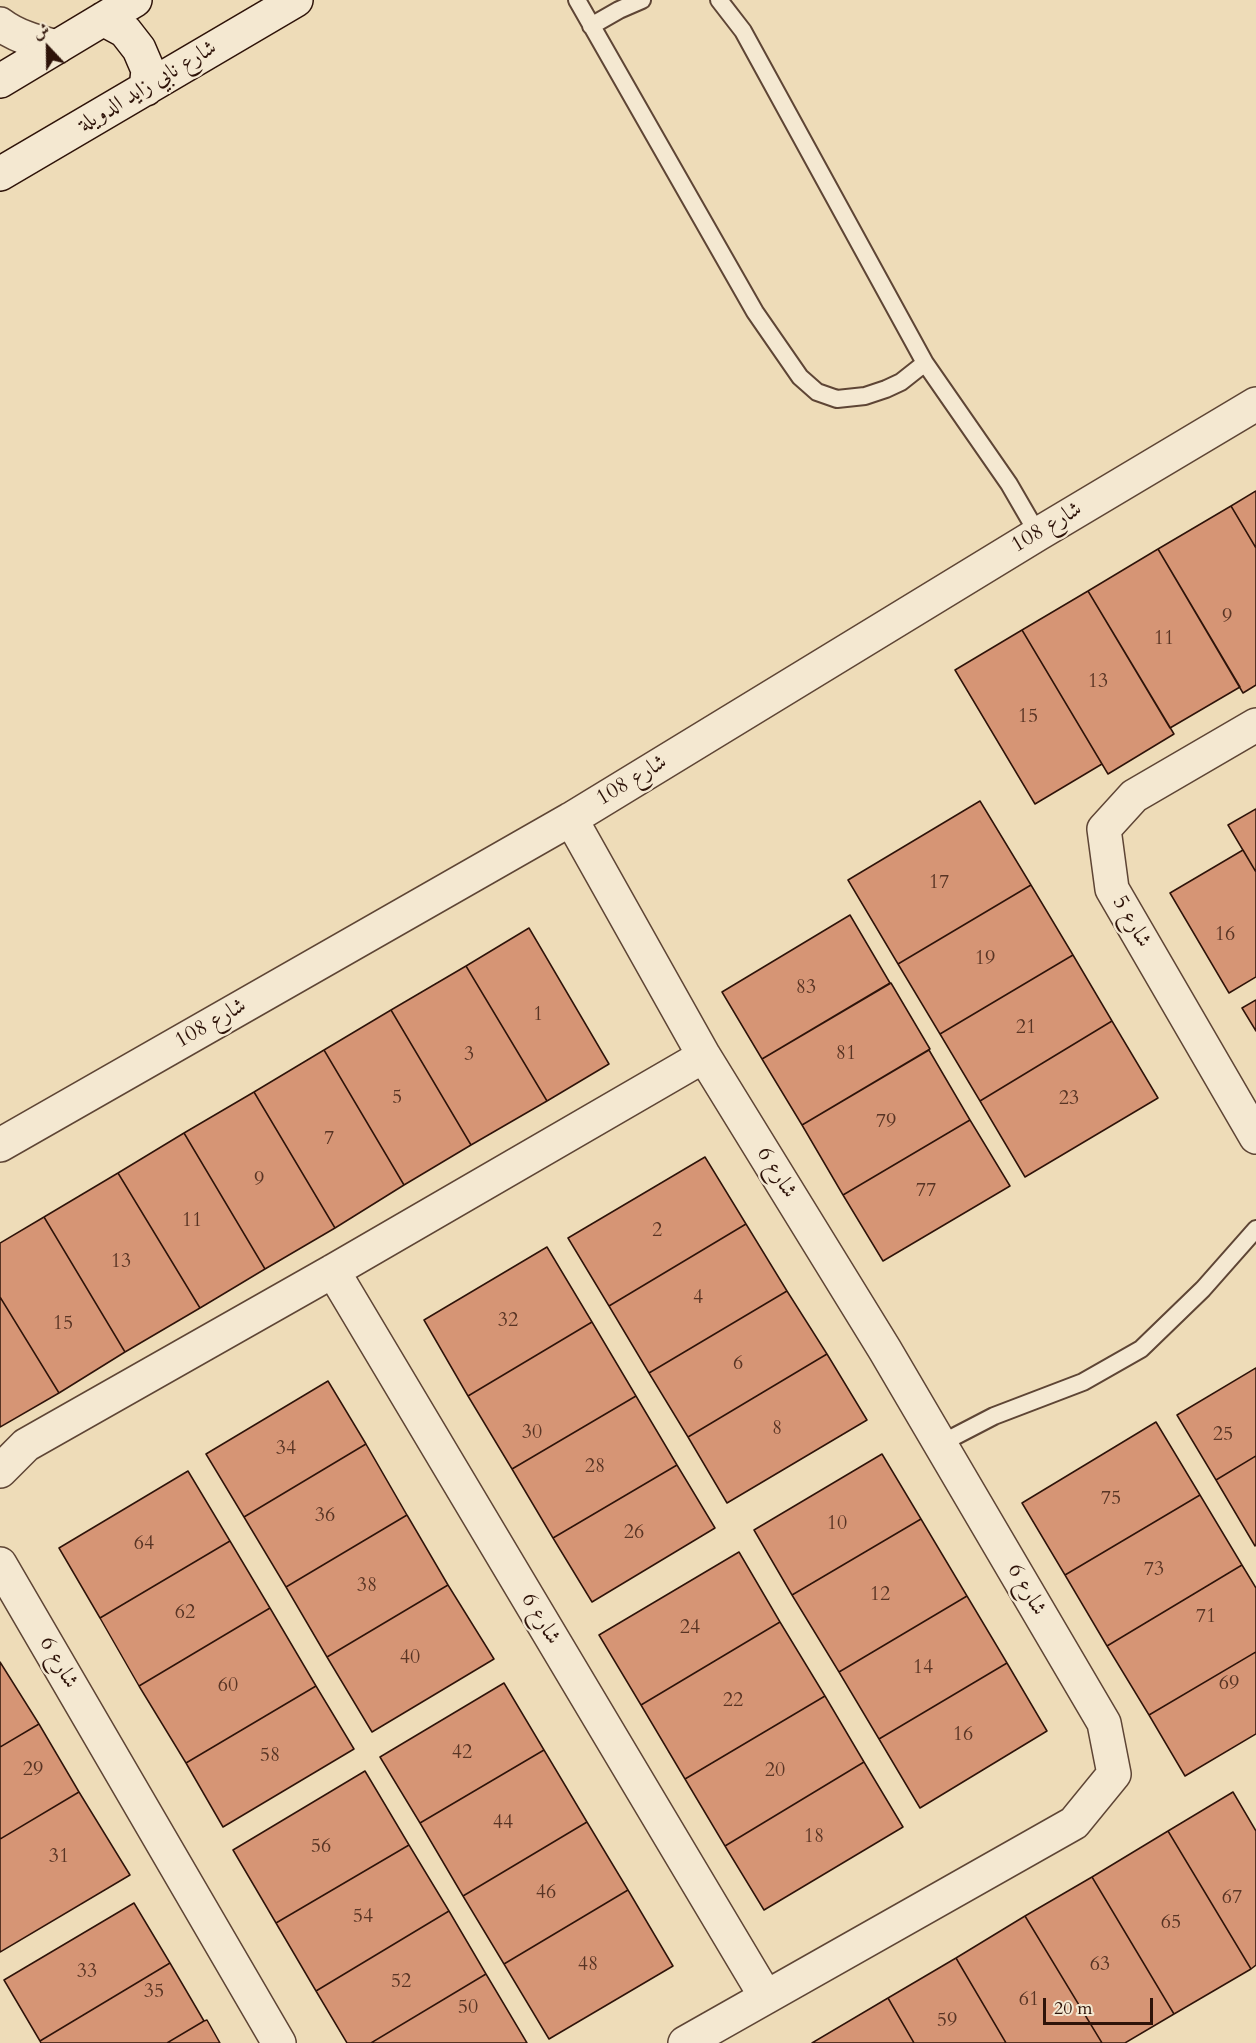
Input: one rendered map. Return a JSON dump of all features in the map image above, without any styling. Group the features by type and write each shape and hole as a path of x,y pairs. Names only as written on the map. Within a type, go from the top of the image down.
{"street":[{"path":"0,81 135,0"},
{"name":"شارع نابي زايد الدويلة","path":"0,174 296,0"},
{"path":"103,19 125,31 140,49 148,70 146,89"},
{"path":"0,24 7,30 57,47"},
{"name":"شارع 108","path":"0,1144 571,819 1256,404"},
{"name":"شارع 5","path":"1256,725 1134,796 1104,829 1112,889 1256,1137"},
{"name":"شارع 6","path":"571,819 704,1056 879,1340 1104,1723 1114,1774 1074,1822 685,2043"},
{"path":"0,1471 26,1445 333,1271 704,1056"},
{"name":"شارع 6","path":"333,1271 766,1997"},
{"name":"شارع 6","path":"0,1564 279,2043"}],"lane":[{"path":"577,0 755,312 800,377 817,392 837,399 865,396 901,382 924,363"},
{"path":"591,26 642,0"},
{"path":"719,0 743,31 924,363 1010,484 1038,534"},
{"path":"940,1444 994,1416 1083,1383 1141,1349 1203,1289 1256,1229"}],"building":[{"path":"1256,491 1256,548 1231,506"},
{"path":"1231,506 1256,548 1256,685 1243,693 1158,549"},
{"path":"1158,549 1240,687 1170,728 1088,591"},
{"path":"1088,591 1174,734 1108,774 1022,630"},
{"path":"1022,630 1102,764 1035,804 955,670"},
{"path":"980,801 1031,885 898,964 848,880"},
{"path":"1256,809 1256,872 1228,825"},
{"path":"1243,850 1256,872 1256,977 1229,993 1170,893"},
{"path":"1031,885 1073,955 940,1034 898,964"},
{"path":"850,915 890,983 762,1059 722,992"},
{"path":"529,928 609,1064 547,1101 466,966"},
{"path":"1073,955 1112,1021 980,1101 940,1034"},
{"path":"466,966 547,1101 471,1145 391,1010"},
{"path":"891,983 930,1049 802,1125 762,1059"},
{"path":"1256,1000 1256,1031 1242,1008"},
{"path":"391,1010 471,1145 404,1185 324,1050"},
{"path":"1112,1021 1158,1098 1025,1177 980,1101"},
{"path":"324,1050 404,1185 335,1228 254,1092"},
{"path":"929,1050 970,1120 843,1195 802,1125"},
{"path":"254,1092 335,1228 265,1269 184,1133"},
{"path":"970,1120 1010,1186 883,1261 843,1195"},
{"path":"184,1133 265,1269 200,1308 118,1173"},
{"path":"705,1157 746,1224 609,1306 568,1238"},
{"path":"118,1173 200,1308 125,1352 44,1217"},
{"path":"44,1217 125,1352 59,1393 0,1297 0,1243"},
{"path":"746,1224 787,1291 649,1373 609,1306"},
{"path":"547,1247 592,1322 468,1396 424,1320"},
{"path":"787,1291 827,1354 688,1437 649,1373"},
{"path":"0,1297 59,1393 0,1427"},
{"path":"592,1322 636,1396 512,1469 468,1396"},
{"path":"827,1354 867,1420 727,1503 688,1437"},
{"path":"1256,1368 1256,1456 1216,1480 1177,1415"},
{"path":"328,1381 366,1444 244,1517 206,1454"},
{"path":"636,1396 677,1465 553,1538 512,1469"},
{"path":"1156,1422 1200,1495 1065,1575 1022,1503"},
{"path":"366,1444 407,1515 286,1587 244,1517"},
{"path":"882,1454 921,1519 792,1595 754,1530"},
{"path":"1256,1456 1256,1545 1255,1546 1216,1480"},
{"path":"677,1465 715,1528 592,1602 553,1538"},
{"path":"188,1471 230,1541 100,1618 59,1548"},
{"path":"1200,1495 1242,1565 1107,1646 1065,1575"},
{"path":"407,1515 448,1585 327,1657 286,1587"},
{"path":"921,1519 967,1596 839,1672 792,1595"},
{"path":"230,1541 270,1608 139,1686 100,1618"},
{"path":"739,1552 780,1622 641,1705 599,1635"},
{"path":"1242,1565 1256,1588 1256,1652 1149,1715 1107,1646"},
{"path":"448,1585 494,1659 372,1732 327,1657"},
{"path":"967,1596 1007,1663 879,1739 839,1672"},
{"path":"270,1608 316,1686 186,1763 139,1686"},
{"path":"780,1622 825,1696 685,1779 641,1705"},
{"path":"1256,1652 1256,1734 1185,1776 1149,1715"},
{"path":"0,1662 39,1724 0,1747"},
{"path":"1007,1663 1047,1731 920,1808 879,1739"},
{"path":"504,1683 544,1750 420,1823 380,1757"},
{"path":"316,1686 354,1749 223,1827 186,1763"},
{"path":"825,1696 864,1762 725,1846 685,1779"},
{"path":"39,1724 79,1792 0,1839 0,1747"},
{"path":"544,1750 587,1822 463,1896 420,1823"},
{"path":"864,1762 903,1827 764,1910 725,1846"},
{"path":"365,1771 409,1845 276,1923 233,1850"},
{"path":"79,1792 130,1875 0,1952 0,1839"},
{"path":"1233,1792 1256,1831 1256,1965 1251,1969 1168,1831"},
{"path":"587,1822 628,1890 504,1964 463,1896"},
{"path":"1168,1831 1251,1969 1174,2014 1092,1877"},
{"path":"409,1845 449,1911 316,1991 276,1923"},
{"path":"1092,1877 1174,2014 1125,2043 1102,2043 1025,1916"},
{"path":"628,1890 673,1966 549,2039 504,1964"},
{"path":"134,1903 170,1963 40,2041 4,1980"},
{"path":"449,1911 486,1974 371,2043 347,2043 316,1991"},
{"path":"1025,1916 1102,2043 1006,2043 956,1958"},
{"path":"956,1958 1006,2043 914,2043 888,1998"},
{"path":"170,1963 204,2021 167,2043 41,2043 40,2041"},
{"path":"486,1974 527,2043 371,2043"},
{"path":"888,1998 914,2043 812,2043"},
{"path":"207,2020 220,2043 167,2043 204,2021"}]}
